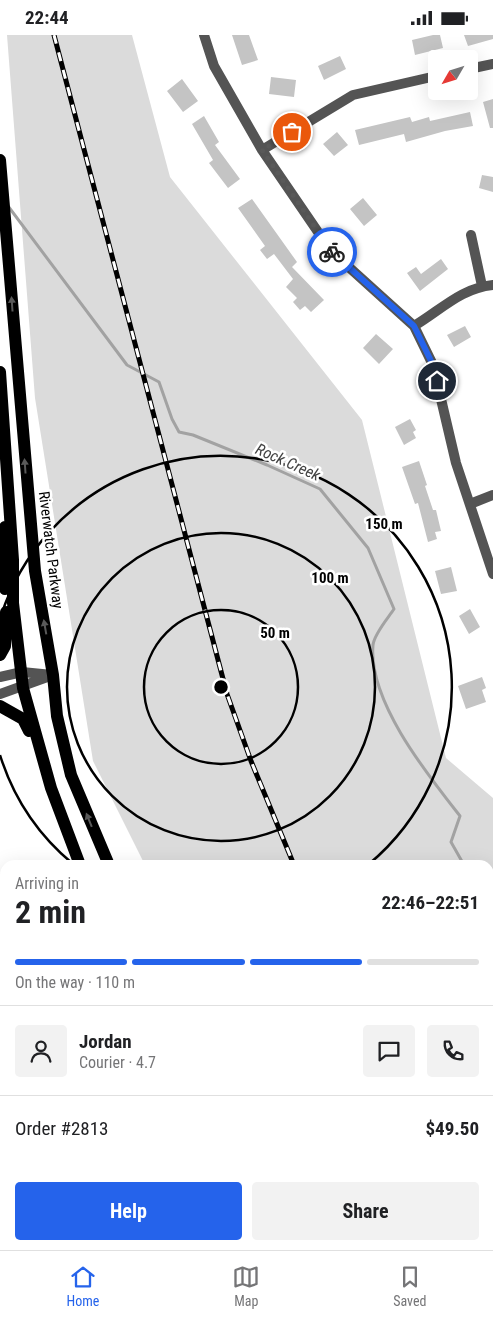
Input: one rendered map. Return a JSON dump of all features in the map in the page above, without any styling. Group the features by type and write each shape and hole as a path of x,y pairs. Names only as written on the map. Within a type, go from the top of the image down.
{"main road":[{"name":"Riverwatch Parkway","path":"0,160 34,562 54,675 57,717 71,775 107,860"},
{"path":"0,372 13,561 13,603 23,688 40,753 63,823 78,860"},
{"path":"0,655 5,646 6,637 3,543 8,495"},
{"path":"0,706 23,719 40,753"}],"street":[{"path":"204,35 214,65 262,150 331,251 414,326 433,365 456,463 493,574"},
{"path":"478,67 493,64"},
{"path":"262,150 353,95 428,78"},
{"path":"471,235 482,286"},
{"path":"414,326 461,293 482,286 493,285"},
{"path":"470,504 493,495"},
{"path":"0,677 22,672 54,675"},
{"path":"0,695 54,675"}],"shaded area":[{"path":"7,35 132,35 170,177 362,420 446,758 493,798 493,860 142,860 93,761 35,398"}],"building":[{"path":"232,35 249,35 258,60 242,65"},
{"path":"440,35 443,48 428,50 428,52 415,55 412,40"},
{"path":"464,35 493,35 493,39 468,46"},
{"path":"340,56 346,69 324,80 318,66"},
{"path":"271,77 296,80 294,97 269,94"},
{"path":"182,79 198,101 183,112 167,91"},
{"path":"493,99 493,128 490,128 483,102"},
{"path":"470,112 473,126 445,131 406,142 404,134 359,145 355,130 410,117 412,122 429,117 430,121"},
{"path":"204,116 219,142 215,145 240,179 228,188 209,163 213,160 192,124"},
{"path":"337,132 348,145 334,156 323,144"},
{"path":"482,175 493,177 493,192 479,188"},
{"path":"363,198 377,215 364,226 350,209"},
{"path":"252,199 297,262 292,267 324,300 311,312 305,306 300,310 293,302 297,298 286,287 293,279 274,254 267,259 260,250 265,246 238,208"},
{"path":"441,259 448,269 420,291 407,273 416,267 421,274"},
{"path":"465,326 471,337 454,347 447,335"},
{"path":"376,334 393,349 379,364 363,348"},
{"path":"410,419 416,430 413,432 416,438 404,445 395,427"},
{"path":"419,461 427,485 425,486 433,510 436,510 441,531 435,532 437,539 428,542 418,503 415,504 402,467"},
{"path":"451,567 457,591 441,594 435,571"},
{"path":"470,609 480,627 469,634 459,616"},
{"path":"482,677 486,688 482,690 486,702 466,709 458,686"}],"waterway":[{"name":"Rock Creek","path":"8,206 127,365 159,382 172,419 179,432 193,435 320,489 368,548 394,609 379,631 373,645 374,667 380,689 402,736 460,816 451,842 461,860"}],"railway":[{"path":"54,35 227,694 251,761 292,860"}],"way so far":[{"path":"292,132 262,150 332,252"}],"route":[{"path":"332,252 414,326 433,365 437,381"}]}
